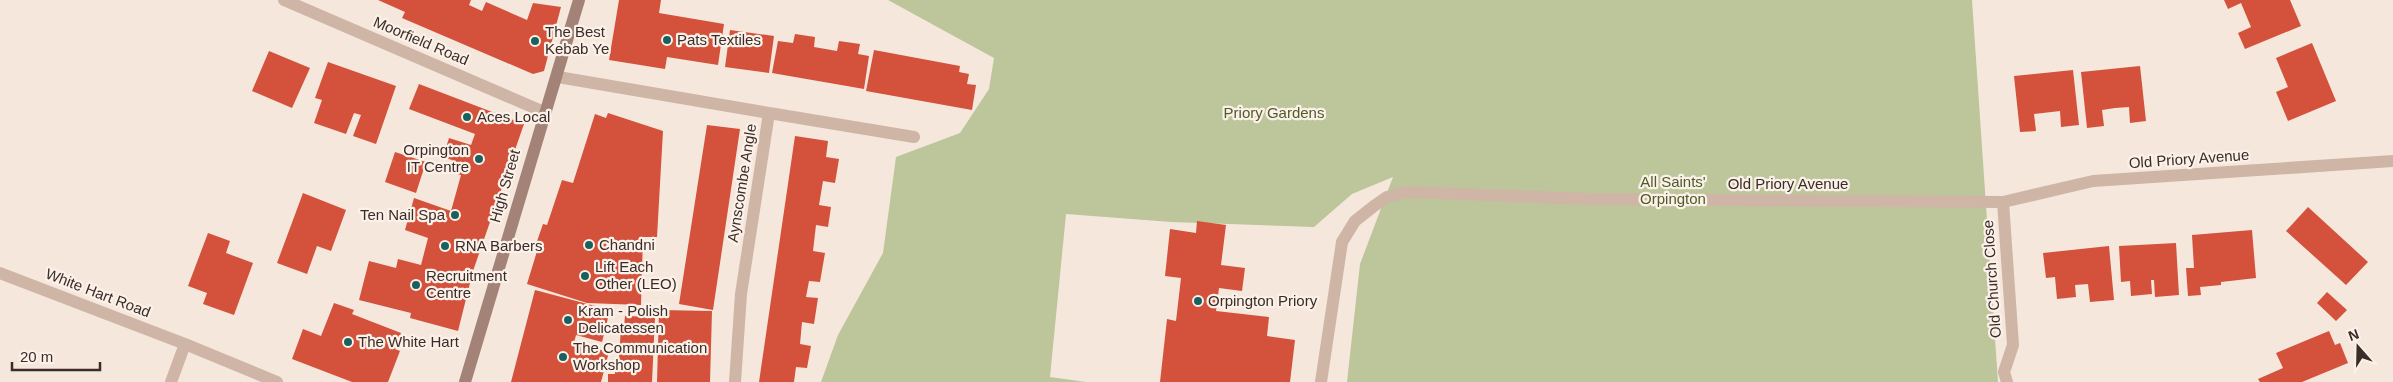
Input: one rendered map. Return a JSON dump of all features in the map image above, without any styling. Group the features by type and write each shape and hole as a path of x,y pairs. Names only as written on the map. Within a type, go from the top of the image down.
{"street":[{"name":"Moorfield Road","path":"284,0 544,112"},
{"name":"High Street","path":"464,382 544,112 558,77 579,0"},
{"name":"Aynscombe Angle","path":"558,77 769,113 741,294 735,382"},
{"path":"769,113 914,138"},
{"name":"Old Priory Avenue","path":"1321,382 1342,242 1354,221 1388,197 1407,192 1590,199 2003,202 2093,181 2393,161"},
{"name":"Old Church Close","path":"2003,202 2013,346 2004,372 2006,382"},
{"name":"White Hart Road","path":"0,273 185,344 277,382"},
{"path":"171,382 185,344"}],"green space":[{"name":"All Saints' Orpington","path":"888,0 1972,0 1998,382 1347,382 1360,264 1393,177 1352,194 1314,227 1171,222 1066,214 1050,377 1086,382 821,382 838,335 883,253 896,157 960,133 989,89 994,58"}],"building":[{"path":"378,0 471,0 469,5 482,11 486,2 527,20 533,3 561,7 544,71 533,74 402,18 405,12"},
{"name":"Pats Textiles","path":"619,0 661,0 659,13 724,24 718,65 667,57 665,69 609,60"},
{"path":"2224,0 2290,0 2301,26 2245,49 2238,33 2251,27 2241,3 2228,9"},
{"path":"730,30 774,36 769,73 725,67"},
{"path":"795,34 815,37 814,47 837,51 839,41 860,44 858,54 869,56 864,89 772,73 778,41 793,43"},
{"path":"2312,43 2336,101 2288,121 2276,92 2288,87 2276,58"},
{"path":"874,50 960,66 959,72 969,74 967,84 976,85 972,110 866,91"},
{"path":"269,51 310,68 292,108 252,91"},
{"path":"328,62 396,86 376,144 353,136 361,115 354,113 346,134 314,123 322,100 315,98"},
{"path":"2140,66 2146,121 2130,123 2129,107 2115,108 2102,110 2104,126 2087,128 2081,72"},
{"path":"2073,70 2079,125 2061,127 2060,111 2034,114 2036,131 2020,132 2014,76"},
{"path":"419,84 524,124 473,271 458,331 410,318 411,313 359,300 369,261 396,268 398,259 421,265 428,238 405,230 414,198 451,211 461,175 449,172 452,160 443,157 449,138 471,145 475,134 409,109"},
{"path":"608,113 663,131 657,237 643,237 641,305 587,303 527,284 538,248 535,247 543,224 547,225 562,180 573,183 595,114 606,118"},
{"path":"707,125 740,129 713,310 679,304"},
{"path":"795,136 828,141 826,157 839,159 835,183 823,181 819,205 831,207 828,227 816,225 813,251 825,253 820,282 809,281 806,297 818,298 814,324 802,322 800,344 811,346 807,368 796,367 794,382 759,382"},
{"path":"395,152 426,162 416,193 385,182"},
{"path":"303,193 346,210 331,251 317,246 307,274 277,263"},
{"path":"2308,207 2368,262 2346,285 2286,231"},
{"name":"Orpington Priory","path":"1197,221 1226,225 1221,265 1245,268 1242,291 1219,288 1216,311 1269,317 1267,336 1295,340 1290,382 1160,382 1167,319 1176,321 1181,278 1165,276 1170,229 1196,233"},
{"path":"2252,230 2256,278 2221,282 2221,285 2200,287 2201,295 2188,296 2186,268 2194,268 2192,235"},
{"path":"208,233 230,241 226,253 253,263 234,315 203,304 207,293 188,286"},
{"path":"2176,243 2179,295 2155,297 2154,280 2151,280 2152,294 2131,296 2130,281 2121,282 2119,246"},
{"path":"2109,246 2114,300 2090,302 2088,284 2075,285 2076,297 2057,299 2055,277 2046,278 2043,253"},
{"path":"535,290 610,310 602,342 576,335 574,343 609,352 601,382 511,382"},
{"path":"2327,292 2347,310 2336,321 2317,303"},
{"name":"The White Hart","path":"334,303 354,310 352,314 401,333 395,349 400,351 388,382 352,382 292,359 303,329 321,336"},
{"path":"659,310 712,311 710,382 657,382"},
{"path":"625,316 655,317 652,382 608,382 608,374 615,374 615,358 619,359 621,327 624,327"},
{"path":"2329,331 2335,345 2340,343 2348,363 2302,382 2260,382 2258,379 2283,368 2276,353"}],"place":[{"name":"Pats Textiles","path":"667,40"},
{"name":"The Best Kebab Ye","path":"535,41"},
{"name":"Aces Local","path":"467,117"},
{"name":"Orpington IT Centre","path":"479,159"},
{"name":"Ten Nail Spa","path":"455,215"},
{"name":"Chandni","path":"589,245"},
{"name":"RNA Barbers","path":"445,246"},
{"name":"Lift Each Other (LEO)","path":"585,276"},
{"name":"Recruitment Centre","path":"416,285"},
{"name":"Orpington Priory","path":"1198,301"},
{"name":"Kram - Polish Delicatessen","path":"568,320"},
{"name":"The White Hart","path":"348,342"},
{"name":"The Communication Workshop","path":"563,357"}],"park label":[{"name":"Priory Gardens","path":"1274,113"}]}
